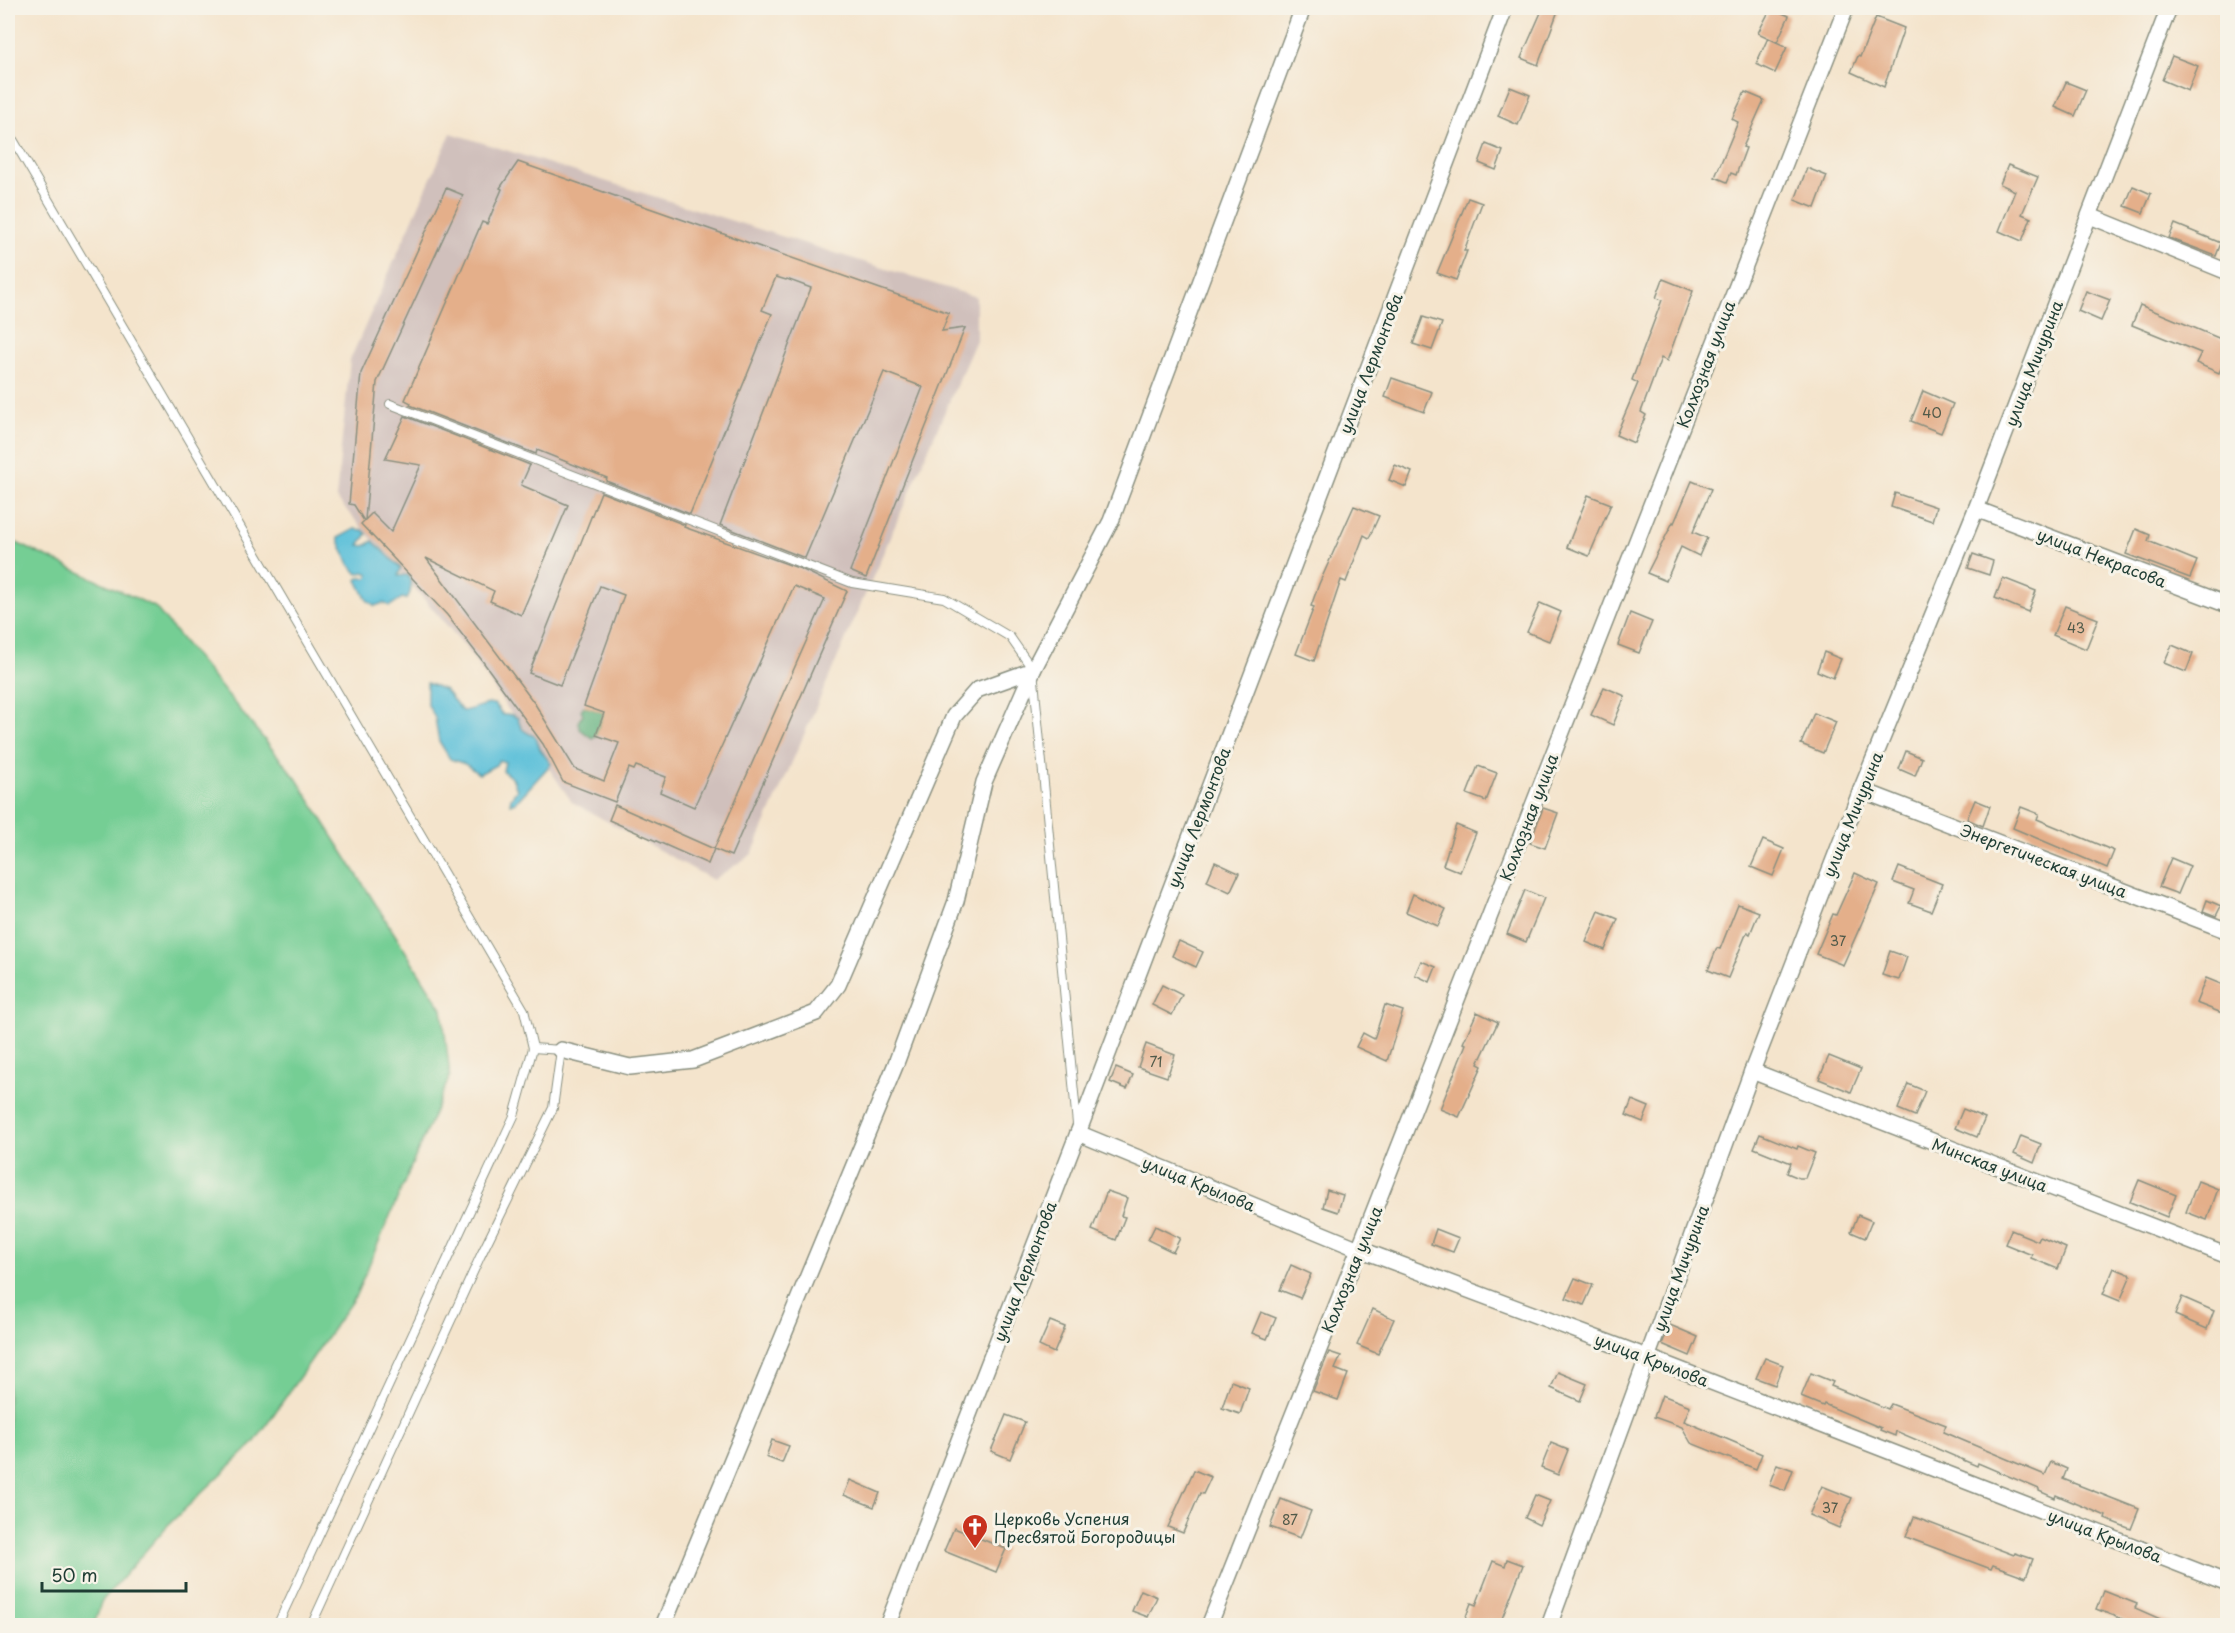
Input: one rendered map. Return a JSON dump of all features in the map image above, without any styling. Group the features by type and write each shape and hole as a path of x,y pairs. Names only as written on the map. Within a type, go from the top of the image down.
{"street":[{"path":"663,1626 895,1066 956,901 984,782 1034,670 1111,521 1303,8"},
{"name":"улица Лермонтова","path":"888,1626 1505,8"},
{"name":"Колхозная улица","path":"1209,1626 1846,8"},
{"name":"улица Мичурина","path":"1549,1626 1752,1071 1861,790 1976,509 2169,8"},
{"path":"2090,216 2228,272"},
{"name":"улица Некрасова","path":"1976,509 2228,605"},
{"path":"561,1050 630,1067 693,1060 816,1013 838,985 954,716 977,690 1034,670"},
{"name":"Энергетическая улица","path":"1861,790 2228,931"},
{"name":"Минская улица","path":"1752,1071 2228,1256"},
{"name":"улица Крылова","path":"1078,1132 1359,1249 1647,1357 2228,1583"}],"lane":[{"path":"8,131 524,1010 532,1048 514,1116 277,1626"},
{"path":"390,404 852,583 944,598 1010,637 1034,670 1078,1132"},
{"path":"311,1626 480,1257 552,1108 561,1050 532,1048"}],"shaded area":[{"path":"451,133 976,297 976,340 752,854 713,880 572,802 464,645 336,498 350,360"}],"green space":[{"path":"8,539 155,607 296,778 442,1009 450,1076 356,1295 254,1443 167,1526 101,1602 94,1625 8,1625"},
{"path":"584,706 604,713 596,735 592,738 580,729 578,722 583,714 581,710"}],"water":[{"path":"355,529 363,530 367,534 359,545 365,546 373,541 401,568 398,576 408,575 411,588 406,599 402,598 390,606 383,603 375,606 367,600 357,580 367,578 369,574 364,572 358,574 349,564 338,538"},
{"path":"427,683 445,690 462,711 494,704 503,715 518,718 522,728 536,737 540,749 551,764 516,802 510,804 517,790 513,779 503,771 505,762 499,760 496,765 479,774 465,764 450,759 439,741 435,718 427,703"}],"building":[{"path":"1543,8 1559,8 1538,65 1521,58"},
{"path":"1771,8 1789,16 1777,42 1758,33"},
{"path":"1876,17 1904,28 1884,87 1851,72 1858,56 1860,57"},
{"path":"1768,38 1787,47 1775,73 1756,64"},
{"path":"2172,56 2198,66 2188,91 2162,80"},
{"path":"2066,82 2086,90 2075,116 2055,107"},
{"path":"1510,87 1530,95 1518,125 1498,116"},
{"path":"1745,92 1764,100 1743,147 1746,148 1736,175 1731,173 1727,182 1715,177 1738,122 1732,119"},
{"path":"1486,144 1503,151 1496,170 1479,163"},
{"path":"518,162 949,313 942,331 965,328 866,578 850,571 923,387 884,372 805,558 720,525 811,288 776,277 762,310 772,314 690,514 606,481 607,478 537,450 536,454 410,405 411,403 405,400 482,222 487,224 502,189 500,188"},
{"path":"2008,165 2038,177 2022,214 2031,218 2022,241 1999,231 2015,191 2000,184"},
{"path":"1807,168 1827,176 1815,208 1795,200"},
{"path":"2133,186 2151,194 2143,213 2125,206"},
{"path":"446,188 463,195 377,382 365,520 372,513 391,532 421,465 385,459 405,416 530,465 521,485 568,505 521,615 490,601 494,591 426,558 535,704 575,769 604,781 619,743 596,735 604,713 584,706 624,595 600,586 560,685 529,673 601,492 685,525 684,527 801,569 847,591 731,856 714,849 825,599 794,586 694,807 660,792 666,777 636,766 634,770 629,768 615,802 563,782 543,744 481,659 447,615 361,524 364,521 354,505 349,504 361,373"},
{"path":"1468,198 1482,203 1456,280 1437,273"},
{"path":"2175,224 2221,243 2216,256 2169,238"},
{"path":"1663,279 1693,291 1667,361 1661,358 1641,412 1646,415 1634,443 1616,435 1638,383 1632,380 1662,300 1656,298"},
{"path":"2086,291 2110,300 2101,321 2078,311"},
{"path":"2140,305 2228,342 2228,353 2219,373 2196,363 2201,353 2132,325"},
{"path":"1423,317 1442,323 1432,350 1413,344"},
{"path":"1392,378 1432,392 1424,412 1385,397"},
{"path":"1923,391 1953,404 1941,433 1911,421"},
{"path":"1395,465 1412,472 1406,487 1389,480"},
{"path":"1692,481 1711,489 1693,532 1707,538 1699,556 1681,547 1666,581 1647,573 1674,523"},
{"path":"1895,493 1936,507 1932,521 1891,507"},
{"path":"1588,495 1611,504 1589,556 1567,547"},
{"path":"1354,506 1379,516 1369,538 1364,535 1346,582 1341,580 1314,661 1296,654 1314,607 1311,606 1319,584"},
{"path":"2136,529 2150,535 2148,541 2197,561 2190,578 2126,554"},
{"path":"1973,554 1993,561 1989,575 1968,568"},
{"path":"2003,578 2036,591 2028,612 1995,598"},
{"path":"1540,603 1561,612 1549,641 1527,632"},
{"path":"2065,606 2098,619 2086,649 2053,635"},
{"path":"1630,613 1652,622 1639,653 1618,645"},
{"path":"2172,645 2193,654 2186,672 2164,663"},
{"path":"1824,652 1841,659 1833,678 1817,671"},
{"path":"1604,687 1625,696 1613,725 1591,715"},
{"path":"1814,713 1836,722 1823,753 1801,744"},
{"path":"1906,751 1922,758 1915,776 1899,769"},
{"path":"1478,766 1497,773 1486,801 1467,794"},
{"path":"1975,800 1990,806 1983,826 1967,819"},
{"path":"615,805 714,849 708,864 609,820"},
{"path":"2021,807 2039,814 2037,819 2114,851 2107,868 2013,828"},
{"path":"1543,808 1558,813 1545,848 1530,843"},
{"path":"1456,825 1476,833 1460,872 1443,865"},
{"path":"1763,840 1784,849 1773,876 1751,867"},
{"path":"2171,858 2190,866 2178,894 2159,887"},
{"path":"1215,862 1239,873 1230,892 1207,881"},
{"path":"1899,867 1942,884 1931,911 1909,903 1914,890 1893,882"},
{"path":"1855,873 1879,884 1843,965 1816,954 1833,914 1836,915"},
{"path":"1525,890 1544,898 1526,942 1507,934"},
{"path":"1413,894 1446,909 1438,926 1406,912"},
{"path":"2207,900 2221,906 2216,916 2203,911"},
{"path":"1738,904 1759,912 1750,934 1747,932 1728,978 1708,970 1717,948 1720,949"},
{"path":"1599,911 1618,919 1605,950 1586,942"},
{"path":"1179,941 1203,952 1196,967 1172,956"},
{"path":"1890,951 1907,957 1899,980 1882,975"},
{"path":"1421,961 1436,967 1430,982 1415,975"},
{"path":"2206,978 2228,987 2228,1001 2222,1013 2196,1003"},
{"path":"1162,985 1182,995 1172,1015 1152,1005"},
{"path":"1385,1005 1403,1011 1387,1061 1356,1047 1363,1033 1374,1039"},
{"path":"1477,1012 1498,1022 1478,1064 1482,1066 1459,1117 1440,1109 1466,1044 1463,1043"},
{"path":"1146,1044 1175,1055 1167,1077 1138,1067"},
{"path":"1829,1056 1861,1069 1851,1092 1819,1079"},
{"path":"1116,1068 1133,1075 1127,1089 1110,1082"},
{"path":"1908,1084 1925,1091 1915,1116 1898,1109"},
{"path":"1632,1100 1649,1107 1643,1122 1626,1115"},
{"path":"1963,1109 1985,1118 1977,1137 1955,1128"},
{"path":"1760,1134 1797,1149 1798,1146 1815,1153 1805,1178 1787,1173 1791,1163 1754,1148"},
{"path":"2021,1136 2041,1144 2034,1163 2014,1154"},
{"path":"2139,1180 2176,1195 2167,1217 2130,1202"},
{"path":"2198,1181 2218,1189 2207,1220 2186,1212"},
{"path":"1327,1190 1343,1195 1338,1212 1323,1207"},
{"path":"1107,1191 1127,1198 1121,1216 1125,1217 1116,1240 1092,1230"},
{"path":"1858,1215 1872,1221 1865,1238 1851,1232"},
{"path":"1155,1226 1180,1238 1173,1252 1148,1240"},
{"path":"1436,1229 1459,1238 1453,1252 1431,1244"},
{"path":"2011,1230 2038,1241 2040,1237 2066,1248 2058,1269 2005,1244"},
{"path":"1291,1265 1311,1274 1300,1298 1280,1290"},
{"path":"2114,1268 2131,1275 2120,1301 2103,1294"},
{"path":"1575,1278 1593,1285 1584,1305 1566,1298"},
{"path":"2182,1297 2214,1311 2207,1329 2175,1315"},
{"path":"1373,1309 1394,1319 1378,1354 1357,1345"},
{"path":"1261,1312 1276,1318 1267,1339 1252,1333"},
{"path":"1050,1321 1065,1327 1054,1353 1039,1346"},
{"path":"1670,1325 1698,1337 1690,1356 1662,1344"},
{"path":"1329,1352 1341,1356 1335,1369 1348,1374 1338,1400 1313,1391"},
{"path":"1765,1358 1783,1365 1775,1385 1756,1378"},
{"path":"1558,1372 1587,1384 1580,1401 1551,1388"},
{"path":"1811,1373 1833,1382 1831,1386 1888,1409 1891,1404 1946,1425 1943,1432 2045,1475 2051,1462 2067,1469 2063,1479 2139,1509 2131,1529 2105,1519 2106,1516 2056,1495 2055,1498 1978,1463 1977,1466 1896,1431 1895,1436 1824,1404 1823,1406 1801,1397"},
{"path":"1231,1381 1249,1388 1240,1414 1222,1408"},
{"path":"1662,1395 1690,1406 1684,1421 1762,1454 1756,1469 1691,1443 1682,1427 1654,1417"},
{"path":"1006,1415 1025,1422 1010,1459 991,1451"},
{"path":"772,1440 789,1446 782,1463 766,1457"},
{"path":"1551,1443 1568,1450 1558,1475 1541,1468"},
{"path":"1777,1464 1793,1470 1785,1491 1769,1485"},
{"path":"1194,1470 1211,1477 1203,1494 1200,1493 1183,1533 1168,1527"},
{"path":"850,1480 880,1493 874,1507 844,1495"},
{"path":"1822,1486 1852,1498 1839,1528 1809,1515"},
{"path":"1535,1495 1550,1501 1539,1525 1525,1518"},
{"path":"1281,1499 1311,1511 1300,1538 1270,1527"},
{"path":"1914,1517 2014,1555 2015,1553 2033,1559 2026,1577 1993,1565 1991,1569 1906,1537"},
{"name":"Церковь Успения Пресвятой Богородицы","path":"954,1528 1006,1549 996,1572 944,1551"},
{"path":"1507,1559 1523,1565 1499,1626 1473,1626 1464,1622 1471,1603 1476,1605 1493,1561 1505,1566"},
{"path":"1141,1590 1157,1597 1148,1617 1132,1611"},
{"path":"2104,1591 2137,1604 2135,1608 2176,1626 2140,1626 2097,1609"}],"place":[{"name":"Церковь Успения Пресвятой Богородицы","path":"975,1550"}]}
